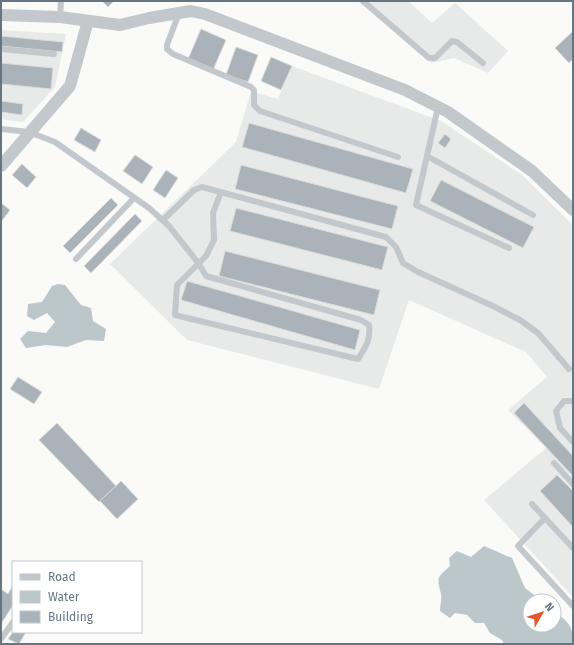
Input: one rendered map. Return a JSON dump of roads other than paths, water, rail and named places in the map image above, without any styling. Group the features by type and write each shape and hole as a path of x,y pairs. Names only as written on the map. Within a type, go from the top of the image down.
{"street":[{"path":"1,15 60,17 120,25 179,13 190,6 205,14 405,90 438,107 532,171 573,210"},
{"path":"1,166 70,86 88,21"}],"lane":[{"path":"60,17 61,1"},
{"path":"363,1 429,58 435,58 452,41 458,42 482,63"},
{"path":"179,13 167,45 167,49 172,54 250,87 254,90 254,105 260,111 398,157"},
{"path":"1,49 54,54"},
{"path":"438,107 416,205 509,248"},
{"path":"1,129 29,132 55,142 134,198 169,226 199,264 206,276 361,320 368,325 370,334 366,346 358,359 175,315 177,285 199,264 206,256 214,240 213,213 221,192"},
{"path":"427,156 533,215"},
{"path":"163,220 194,190 202,187 386,237 396,247 403,263 418,272 493,306 538,333 569,369"},
{"path":"76,260 134,198"},
{"path":"573,401 564,401 556,412 560,428 573,442"},
{"path":"554,463 573,484"},
{"path":"532,504 573,548"},
{"path":"546,518 518,546 573,606"},
{"path":"1,639 12,623"}],"water":[{"path":"58,284 65,285 81,305 91,308 93,321 106,329 104,341 86,340 67,347 46,345 26,348 20,339 28,331 46,333 55,322 47,313 34,320 27,316 28,304 42,302 52,286"},
{"path":"484,546 512,558 525,588 532,593 522,593 522,633 562,633 562,618 571,628 573,644 504,644 502,640 490,633 484,623 475,623 467,615 455,613 450,618 440,611 441,596 438,581 442,573 450,566 449,558 457,551 471,557"}]}
